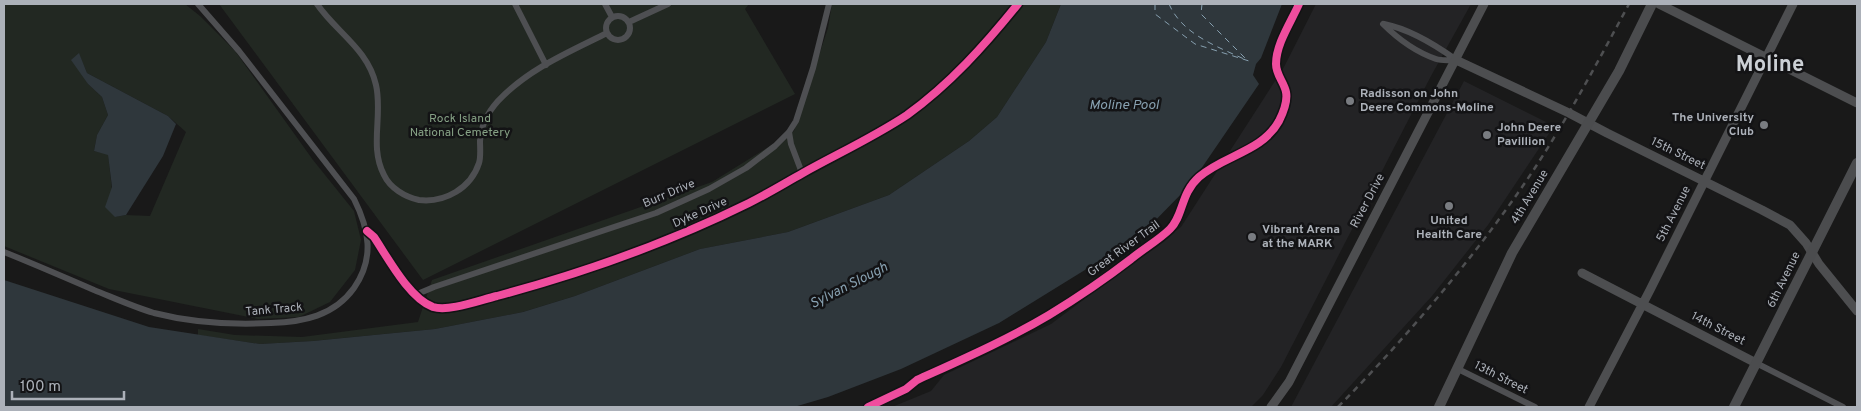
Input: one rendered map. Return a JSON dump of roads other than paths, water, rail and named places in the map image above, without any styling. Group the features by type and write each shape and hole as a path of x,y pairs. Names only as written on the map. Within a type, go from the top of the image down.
{"main road":[{"name":"4th Avenue","path":"1439,407 1503,268 1619,71 1652,4"},
{"name":"6th Avenue","path":"1734,407 1857,163"}],"street":[{"name":"Tank Track","path":"4,252 153,312 204,322 237,325 280,323 312,318 332,310 358,282 364,266 368,242 367,231 354,199 239,50 198,4"},
{"path":"317,4 325,15 357,47 369,66 378,96 378,160 387,180 401,192 416,199 427,201 445,198 466,184 479,162 480,136 489,111 520,81 606,33"},
{"path":"515,4 546,65"},
{"path":"606,4 612,17"},
{"path":"629,22 668,4"},
{"name":"Burr Drive","path":"415,295 656,213 710,189 746,168 776,146 796,121 829,4"},
{"name":"Dyke Drive","path":"367,231 374,237 415,295 431,306 438,308 449,307 559,279 693,229 750,202 883,130 940,90 971,59 1018,4"},
{"name":"River Drive","path":"1271,407 1289,382 1484,4"},
{"path":"1659,4 1857,103"},
{"name":"5th Avenue","path":"1588,407 1705,181 1793,4"},
{"path":"606,33 606,26 612,17"},
{"path":"606,33 615,40 623,39 629,34 629,22 623,17 612,17"},
{"name":"15th Street","path":"1456,60 1437,59 1406,43 1382,24 1398,27 1442,49 1456,60 1588,123 1790,225 1857,311"},
{"path":"789,132 791,144 802,174"},
{"name":"14th Street","path":"1582,274 1843,407"},
{"name":"13th Street","path":"1458,369 1535,407"}],"water":[{"name":"Moline Pool","path":"1061,4 1282,4 1261,58 1256,64 1253,75 1259,84 1190,185 1140,236 999,323 901,369 828,397 794,407 4,407 4,280 149,327 260,344 313,341 435,329 523,312 575,296 700,249 788,232 889,195 969,141 997,117 1046,42"},
{"path":"79,53 87,73 168,116 176,124 163,156 126,215 115,217 105,207 112,187 108,155 94,151 97,135 108,115 102,97 88,84 71,60"}],"railway":[{"path":"1338,407 1387,356 1434,302 1520,190 1564,122 1629,4"}],"place":[{"name":"Radisson on John Deere Commons-Moline","path":"1350,101"},
{"name":"The University Club","path":"1764,125"},
{"name":"John Deere Pavillion","path":"1487,135"},
{"name":"United Health Care","path":"1449,206"},
{"name":"Vibrant Arena at the MARK","path":"1252,237"}],"district":[{"name":"Moline","path":"1770,65"}],"park label":[{"name":"Rock Island National Cemetery","path":"460,126"}],"water label":[{"name":"Sylvan Slough","path":"849,286"}]}
